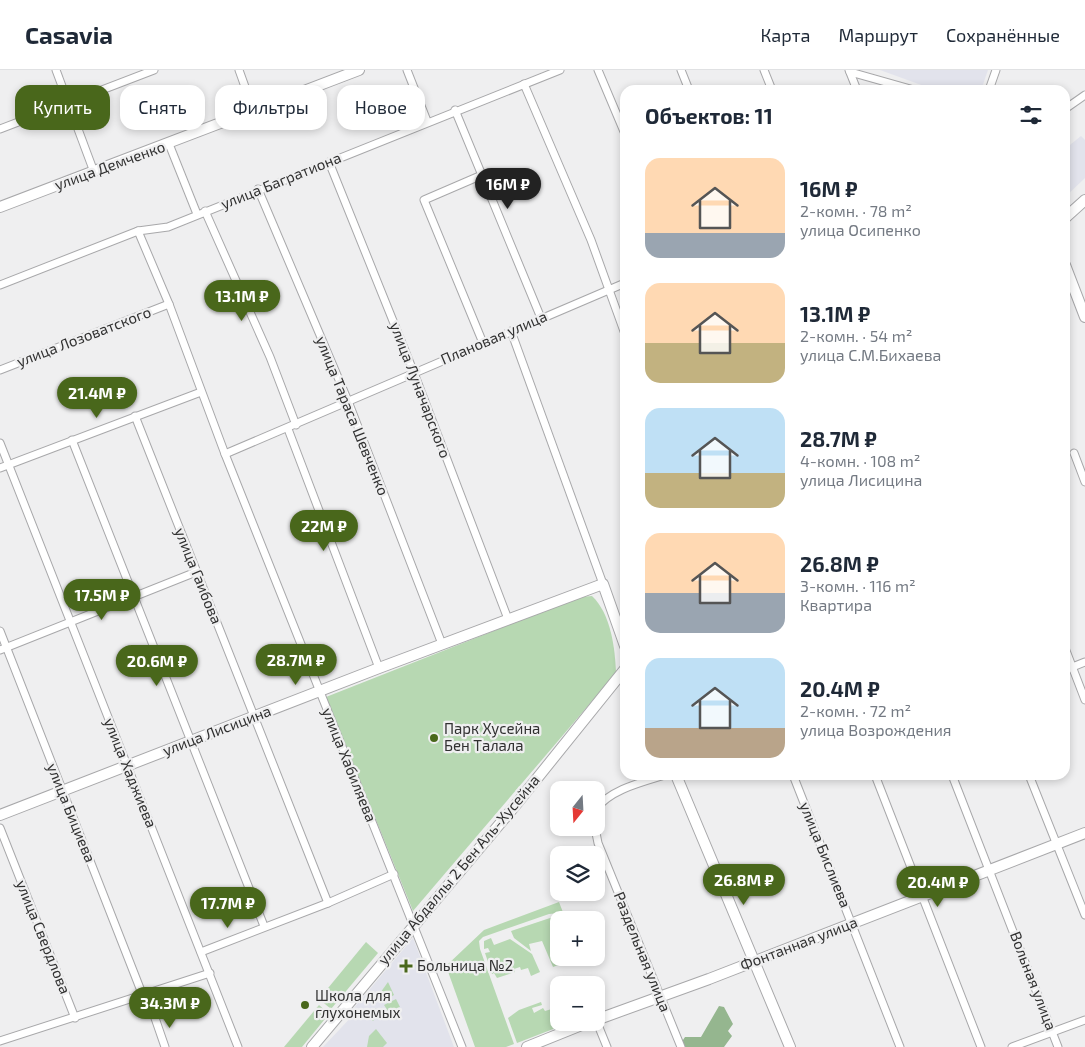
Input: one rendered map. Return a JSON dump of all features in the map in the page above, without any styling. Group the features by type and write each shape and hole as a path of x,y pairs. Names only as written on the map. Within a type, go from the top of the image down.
{"street":[{"path":"56,70 61,85"},
{"path":"110,87 154,70"},
{"path":"239,70 244,85"},
{"name":"улица Демченко","path":"318,85 359,70"},
{"path":"407,70 427,121"},
{"name":"улица Багратиона","path":"0,285 138,232 168,227 427,121 560,70"},
{"path":"598,70 620,122"},
{"path":"681,70 687,85"},
{"path":"764,70 770,85"},
{"path":"991,85 996,70"},
{"path":"850,71 855,85"},
{"path":"850,71 897,85"},
{"path":"524,84 591,240 620,320"},
{"path":"1070,105 1085,96"},
{"path":"455,110 541,318"},
{"path":"0,129 15,123"},
{"name":"улица Демченко","path":"0,207 215,125"},
{"path":"78,130 94,172"},
{"path":"169,144 196,214"},
{"name":"улица Луначарского","path":"329,162 414,372 508,619"},
{"path":"482,175 424,200 483,343"},
{"name":"улица Тараса Шевченко","path":"258,190 348,401 442,644"},
{"path":"1070,214 1085,200"},
{"path":"205,211 270,357 292,427 380,668"},
{"name":"улица Хабиляева","path":"138,232 169,304 225,454 462,1047"},
{"path":"1070,278 1085,317"},
{"name":"Плановая улица","path":"225,454 292,427 414,372 620,285"},
{"name":"улица Лозоватского","path":"0,370 169,304"},
{"path":"511,331 620,632"},
{"path":"0,468 201,392"},
{"name":"улица Гаибова","path":"134,416 328,903"},
{"path":"72,440 264,926"},
{"name":"улица Хаджиева","path":"0,443 238,1047"},
{"path":"1074,453 1085,482"},
{"path":"3,648 196,572"},
{"name":"улица Лисицина","path":"0,815 319,691 603,584"},
{"name":"улица Бициева","path":"0,630 3,648 143,996"},
{"path":"1070,668 1085,662"},
{"path":"1070,670 1085,700"},
{"name":"улица Абдаллы 2 Бен Аль-Хусейна","path":"312,1047 414,923 514,807 620,675"},
{"path":"605,800 652,780"},
{"path":"678,780 790,1047"},
{"name":"улица Бислиева","path":"795,780 853,923 900,1047"},
{"path":"877,780 981,1047"},
{"name":"Вольная улица","path":"954,780 1058,1047"},
{"path":"1031,780 1085,916"},
{"name":"улица Свердлова","path":"0,828 74,1018"},
{"name":"Фонтанная улица","path":"605,1017 661,997 1085,832"},
{"name":"Раздельная улица","path":"597,836 598,843 681,1047"},
{"path":"201,952 264,926 328,903 394,874"},
{"path":"0,1040 143,996 210,973"},
{"path":"155,1018 166,1047"},
{"path":"1012,1047 1085,1020"},
{"path":"527,1047 538,1045 570,1031"},
{"path":"600,1031 607,1047"}],"shaded area":[{"path":"880,70 988,70 983,85 921,85"},
{"path":"1081,136 1085,140 1085,178 1070,192 1070,145"},
{"name":"Больница №2","path":"413,938 454,1047 323,1047 357,1011 354,1008"}],"green space":[{"path":"592,596 604,612 608,622 613,642 616,673 413,911 326,697 580,597"},
{"path":"559,902 562,911 550,911 550,914 483,937 479,941 480,949 514,1044 506,1047 475,1047 446,966 484,930"},
{"path":"550,918 550,960 542,941 529,944 531,951 514,938 511,931"},
{"path":"491,938 494,945 510,939 532,954 540,972 531,976 528,968 521,970 520,967 514,969 515,972 497,978 494,973 492,974 485,953 490,952 488,948 484,949 484,941"},
{"path":"366,942 378,953 331,1009 319,999"},
{"path":"388,982 394,995 382,1002 378,996"},
{"path":"396,999 400,1007 388,1011 384,1005"},
{"path":"541,1002 542,1005 532,1008 534,1013 543,1008 545,1011 550,1010 550,1030 517,1043 508,1018 519,1010"},
{"path":"319,1005 329,1014 302,1047 284,1047"},
{"path":"719,1006 724,1007 733,1024 728,1031 732,1036 724,1047 683,1047 681,1043 685,1037 701,1037"},
{"path":"375,1008 379,1014 373,1021 362,1012"},
{"path":"376,1029 387,1043 383,1047 367,1047 369,1036"}],"place":[{"name":"Парк Хусейна Бен Талала","path":"434,738"},
{"name":"Больница №2","path":"406,966"},
{"name":"Школа для глухонемых","path":"305,1005"}]}
